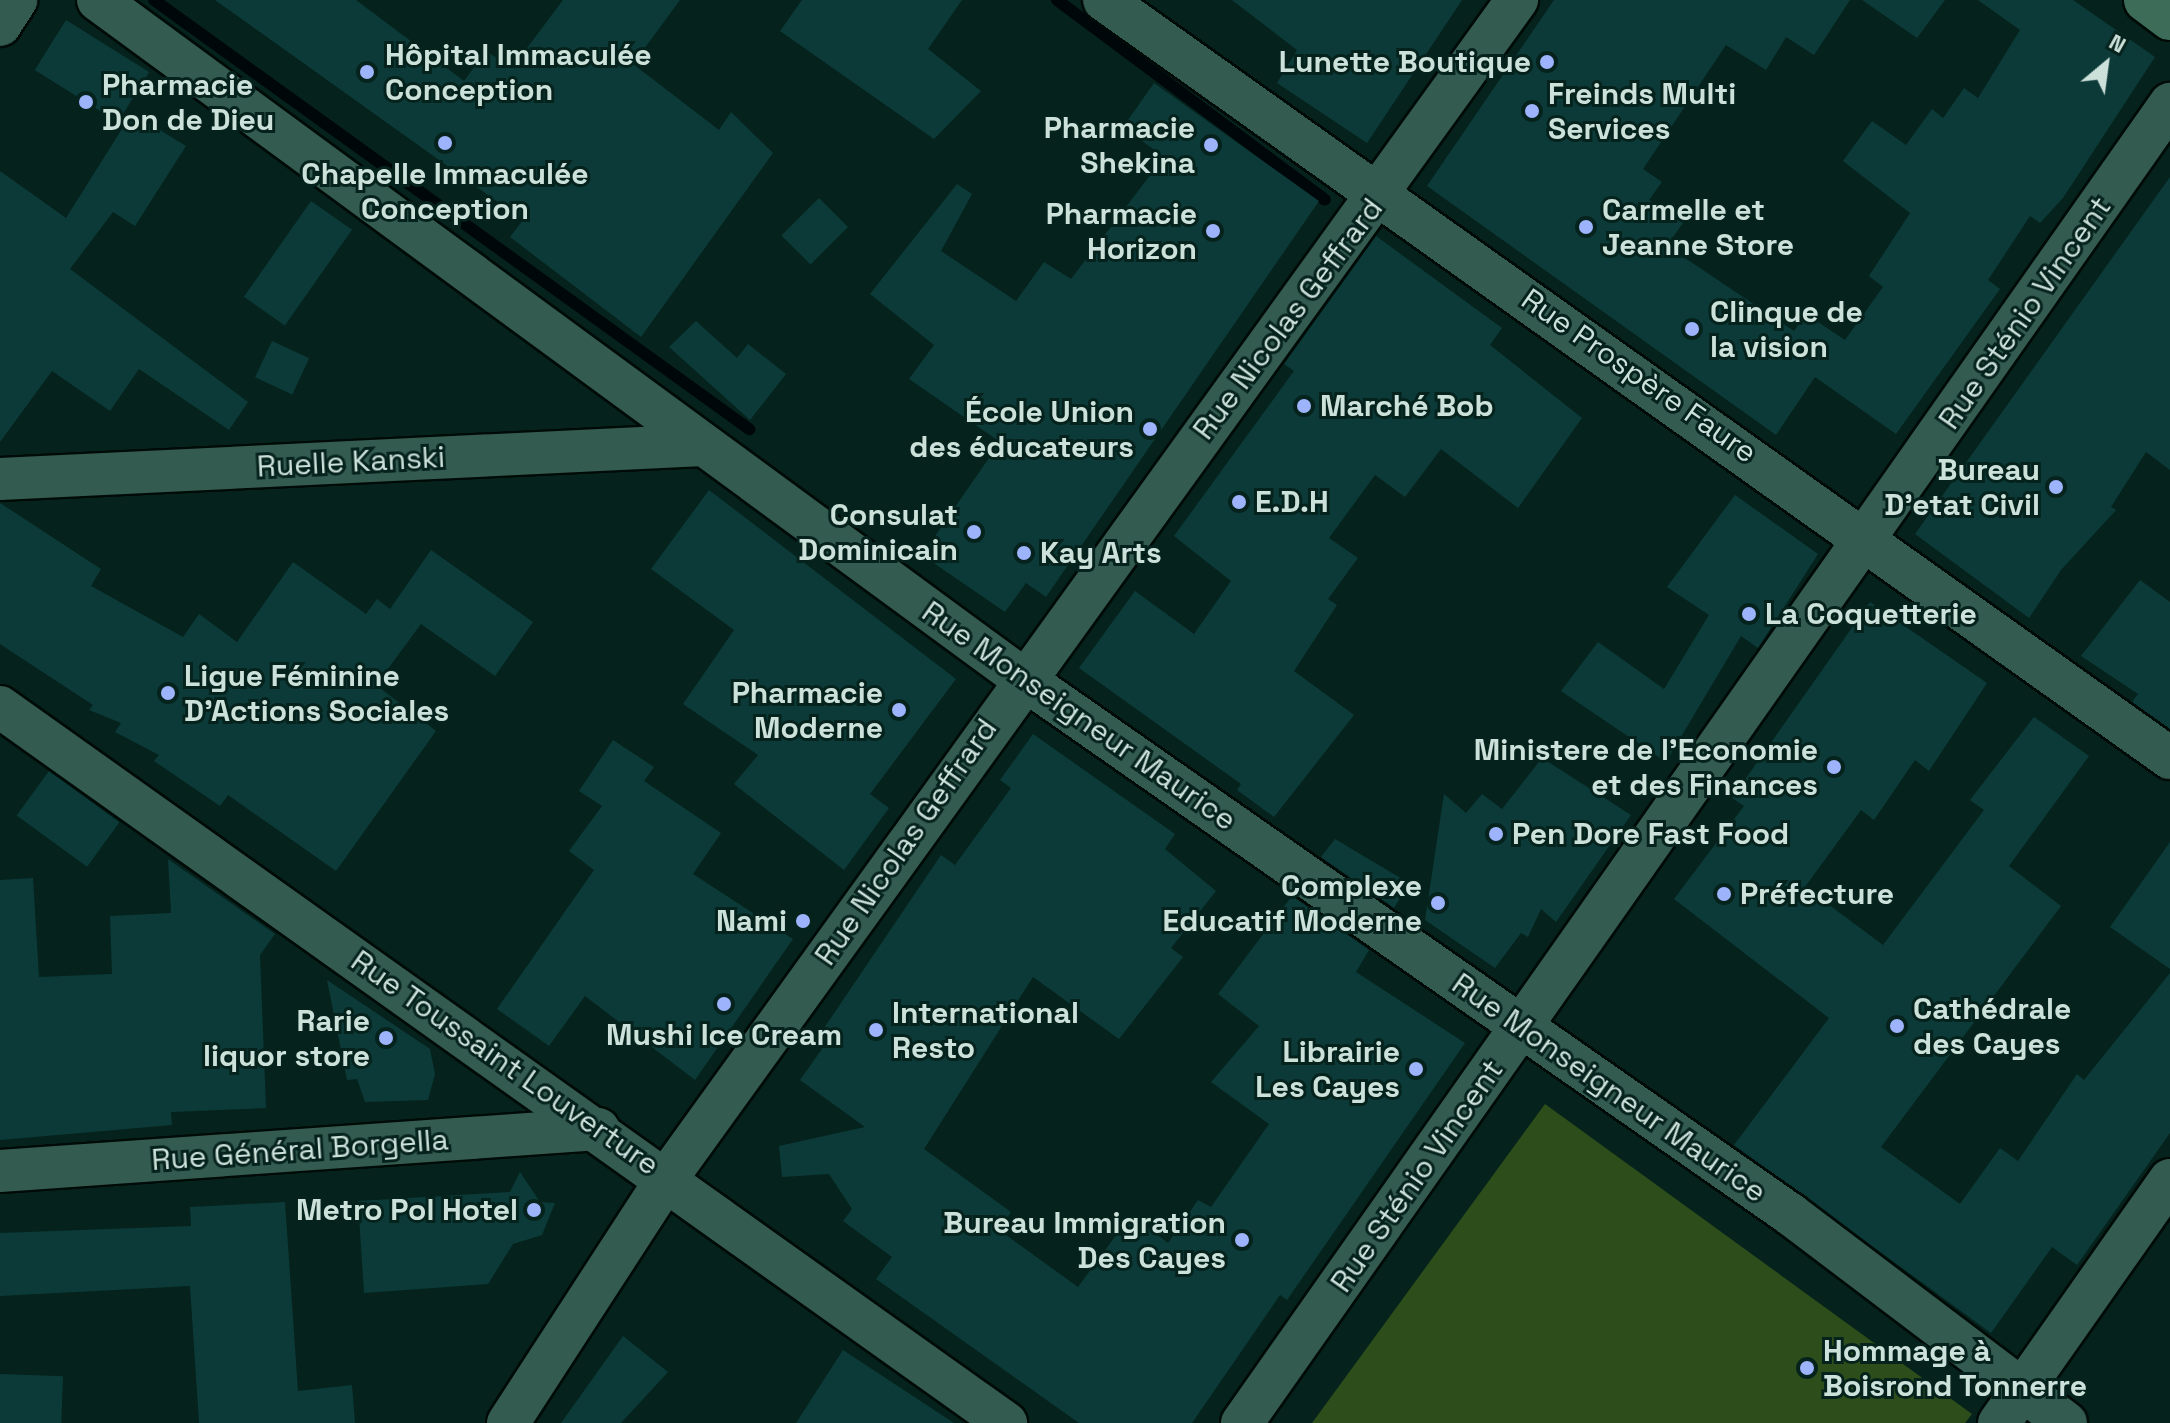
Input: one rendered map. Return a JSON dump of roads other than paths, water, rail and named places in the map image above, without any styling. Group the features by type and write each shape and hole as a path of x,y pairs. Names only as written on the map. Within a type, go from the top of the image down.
{"street":[{"path":"0,25 16,0"},
{"name":"Rue Monseigneur Maurice","path":"98,0 1022,678 1790,1214 2010,1407 2066,1423"},
{"name":"Rue Prospère Faure","path":"1104,0 1869,537 2170,758"},
{"name":"Rue Nicolas Geffrard","path":"508,1423 667,1178 1022,678 1380,195 1517,0"},
{"path":"2146,0 2170,18"},
{"name":"Rue Sténio Vincent","path":"1242,1423 1869,537 2170,104"},
{"name":"Ruelle Kanski","path":"0,479 703,445"},
{"name":"Rue Toussaint Louverture","path":"0,707 599,1129 1006,1423"},
{"name":"Rue Général Borgella","path":"0,1171 599,1129"},
{"path":"2010,1407 2170,1180"}],"waterway":[{"path":"154,0 749,429"},
{"path":"1057,0 1325,200"}],"place":[{"name":"Lunette Boutique","path":"1547,62"},
{"name":"Hôpital Immaculée Conception","path":"367,72"},
{"name":"Pharmacie Don de Dieu","path":"86,102"},
{"name":"Freinds Multi Services","path":"1532,111"},
{"name":"Chapelle Immaculée Conception","path":"445,143"},
{"name":"Pharmacie Shekina","path":"1211,145"},
{"name":"Carmelle et Jeanne Store","path":"1586,227"},
{"name":"Pharmacie Horizon","path":"1213,231"},
{"name":"Clinque de la vision","path":"1692,329"},
{"name":"Marché Bob","path":"1304,406"},
{"name":"École Union des éducateurs","path":"1150,429"},
{"name":"Bureau D'etat Civil","path":"2056,487"},
{"name":"E.D.H","path":"1239,502"},
{"name":"Consulat Dominicain","path":"974,532"},
{"name":"Kay Arts","path":"1024,553"},
{"name":"La Coquetterie","path":"1749,614"},
{"name":"Ligue Féminine D'Actions Sociales","path":"168,693"},
{"name":"Pharmacie Moderne","path":"899,710"},
{"name":"Ministere de l'Economie et des Finances","path":"1834,767"},
{"name":"Pen Dore Fast Food","path":"1496,834"},
{"name":"Préfecture","path":"1724,894"},
{"name":"Complexe Educatif Moderne","path":"1438,903"},
{"name":"Nami","path":"803,921"},
{"name":"Mushi Ice Cream","path":"724,1004"},
{"name":"Cathédrale des Cayes","path":"1897,1026"},
{"name":"International Resto","path":"876,1030"},
{"name":"Rarie liquor store","path":"386,1038"},
{"name":"Librairie Les Cayes","path":"1416,1069"},
{"name":"Metro Pol Hotel","path":"534,1210"},
{"name":"Bureau Immigration Des Cayes","path":"1242,1240"},
{"name":"Hommage à Boisrond Tonnerre","path":"1807,1368"}]}
